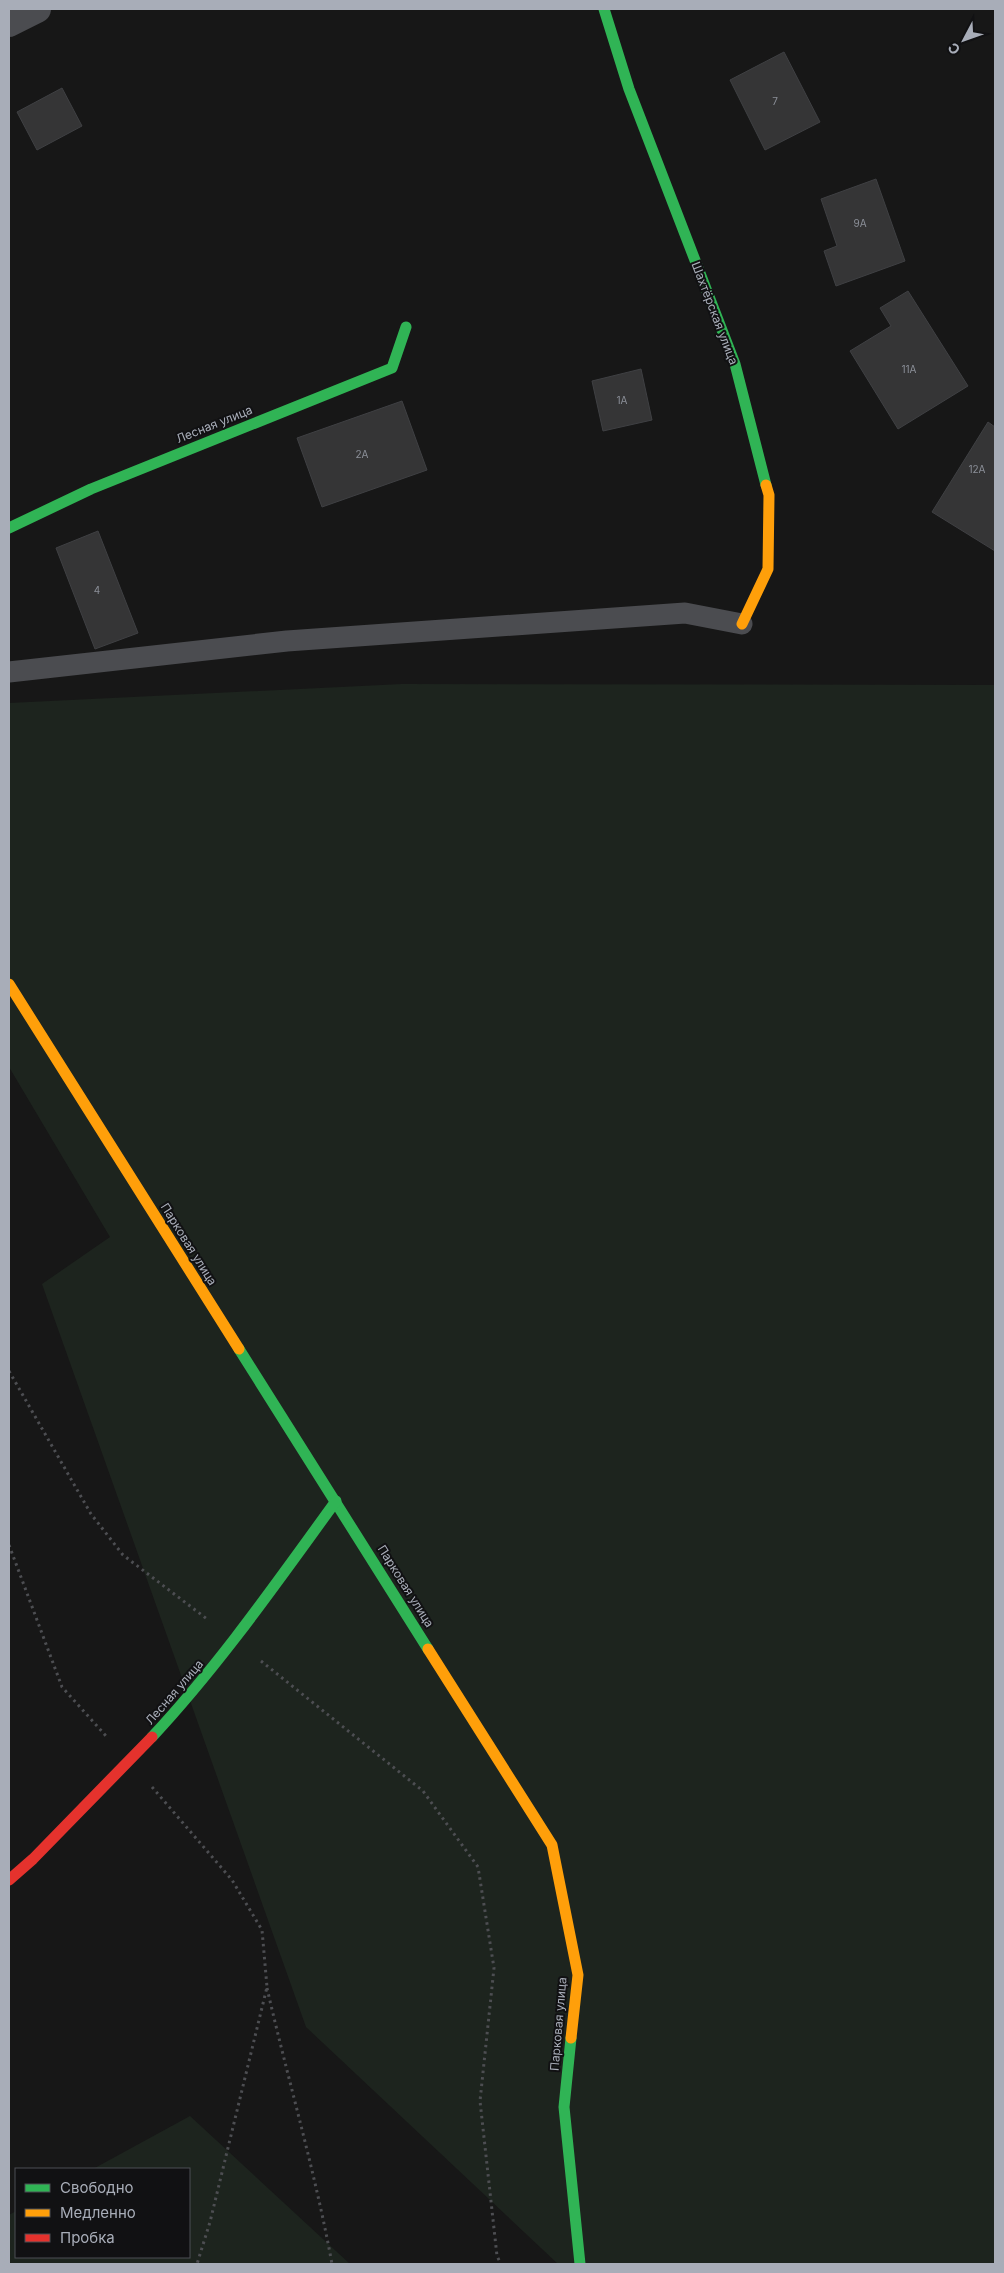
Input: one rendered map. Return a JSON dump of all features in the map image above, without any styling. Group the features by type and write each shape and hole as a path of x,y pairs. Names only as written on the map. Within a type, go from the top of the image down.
{"street":[{"path":"9,23 37,9"},
{"name":"Шахтёрская улица","path":"604,9 629,89 735,364 769,495 768,569 742,624"},
{"name":"Лесная улица","path":"9,528 91,489 392,368 406,327"},
{"name":"Парковая улица","path":"9,984 552,1844 578,1976 564,2107 580,2264"},
{"name":"Лесная улица","path":"9,1880 33,1860 186,1701 234,1640 336,1501"}],"lane":[{"path":"9,672 287,641 685,613 742,624"}],"path":[{"path":"9,1372 91,1514 123,1555 234,1640 423,1791 478,1867 494,1968 480,2101 497,2256 501,2264"},
{"path":"9,1545 62,1688 130,1761 232,1880 262,1930 266,1987 283,2061 320,2199 332,2264"},
{"path":"196,2264 210,2222 266,1987"}],"shaded area":[{"path":"402,684 995,685 995,2264 558,2264 306,2027 42,1284 110,1237 9,1067 9,703"},
{"path":"190,2116 350,2264 9,2264 9,2215 15,2212 15,2258 190,2258 190,2168 95,2168"}],"building":[{"path":"784,52 820,122 765,150 730,80"},
{"path":"62,88 82,126 37,150 17,112"},
{"path":"876,179 905,261 836,286 824,251 837,246 821,199"},
{"path":"908,291 968,386 898,429 850,351 891,326 880,308"},
{"path":"641,369 652,420 603,431 592,381"},
{"path":"402,401 427,470 322,507 297,438"},
{"path":"988,422 995,427 995,551 932,512"},
{"path":"98,531 138,633 95,649 56,548"}],"traffic: fast":[{"path":"604,9 629,89 735,364 766,485"},
{"path":"9,528 91,489 392,368 406,327"},
{"path":"239,1349 428,1649"},
{"path":"152,1737 225,1652 336,1501"},
{"path":"571,2038 564,2107 580,2264"}],"traffic: slow":[{"path":"742,624 768,569 769,495 766,485"},
{"path":"9,984 239,1349"},
{"path":"428,1649 552,1845 578,1975 571,2038"}],"traffic: jam":[{"path":"9,1880 33,1859 152,1737"}]}
